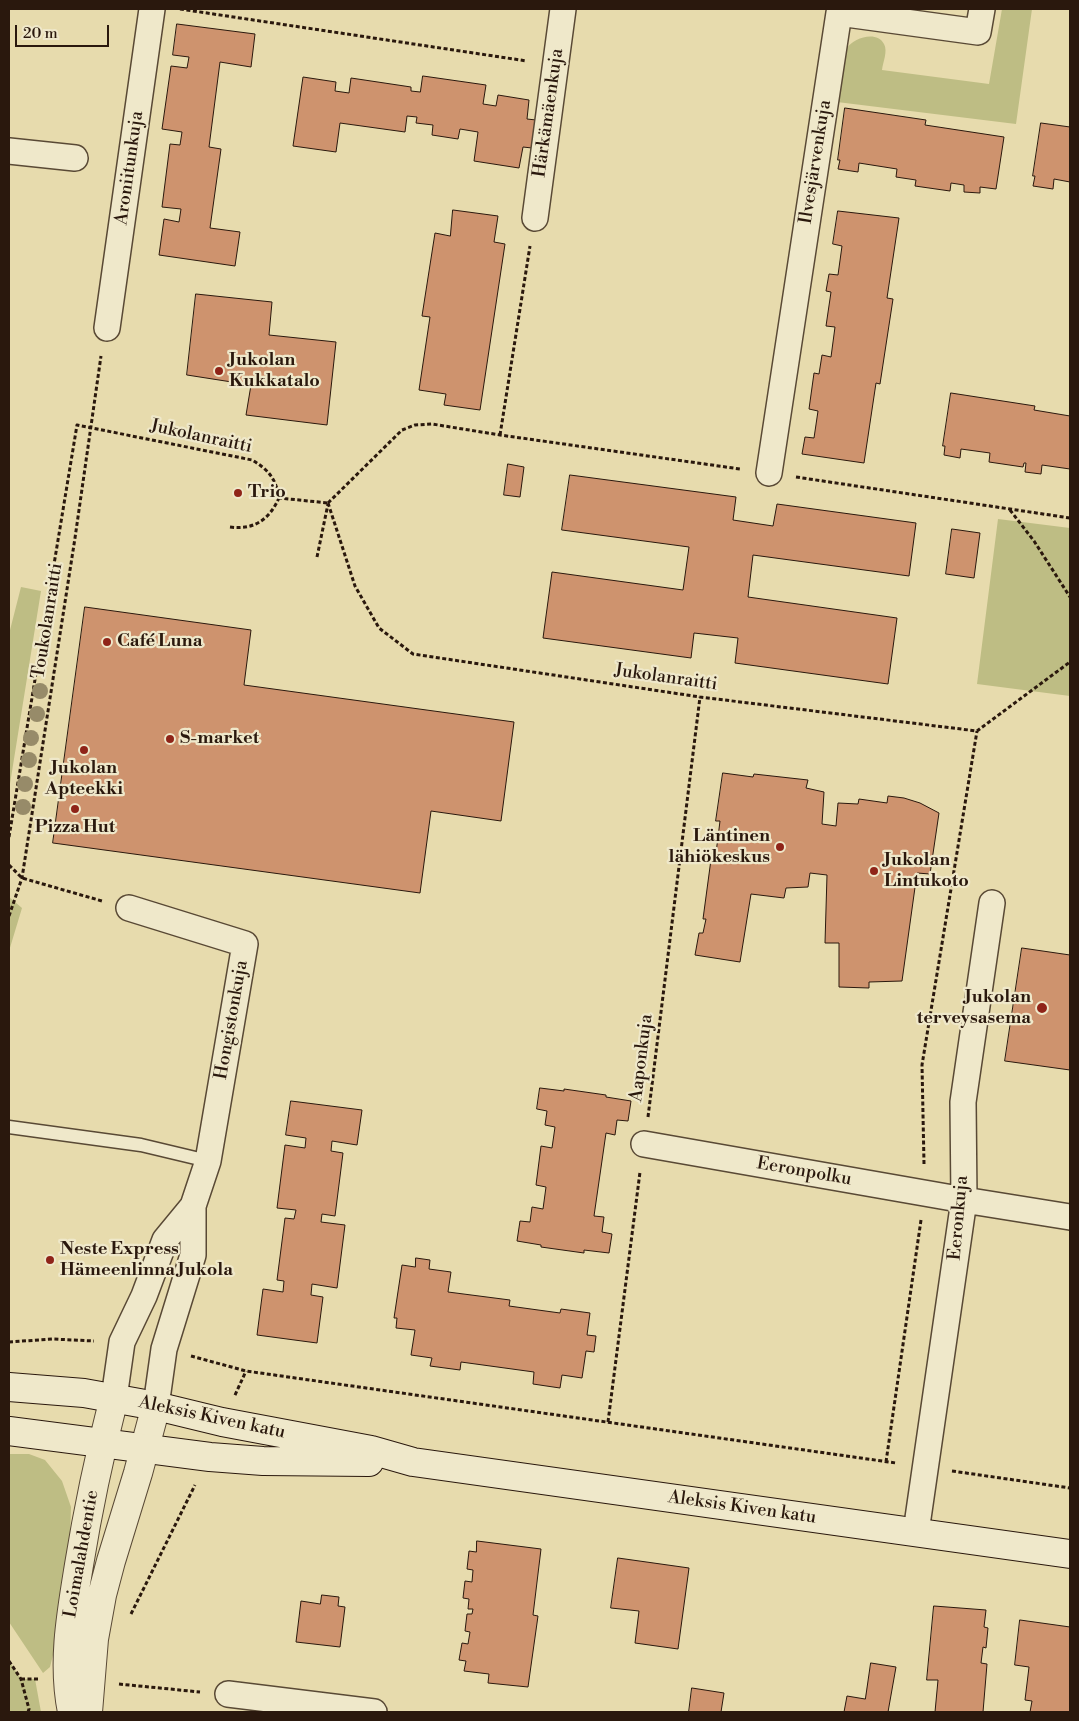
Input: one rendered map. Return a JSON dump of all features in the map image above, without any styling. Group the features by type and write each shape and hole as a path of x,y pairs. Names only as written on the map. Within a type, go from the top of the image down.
{"main road":[{"name":"Aleksis Kiven katu","path":"9,1386 84,1393 114,1398 222,1422 371,1450 413,1462"},
{"name":"Loimalahdentie","path":"88,1712 68,1642 86,1525 102,1443 114,1398"},
{"name":"Loimalahdentie","path":"72,1712 79,1681 94,1639 102,1595 111,1561 156,1406"},
{"name":"Aleksis Kiven katu","path":"9,1431 210,1457 335,1462 413,1462 1070,1554"}],"street":[{"name":"Aroniitunkuja","path":"107,328 152,9"},
{"name":"Härkämäenkuja","path":"535,218 562,9"},
{"name":"Ilvesjärvenkuja","path":"769,473 838,13 978,32 982,9"},
{"path":"9,150 75,158"},
{"name":"Eeronkuja","path":"916,1532 964,1200 963,1102 992,903"},
{"name":"Hongistonkuja","path":"129,908 245,944 208,1161 193,1206 193,1255 164,1349 156,1406"},
{"name":"Eeronpolku","path":"644,1144 924,1194 1070,1217"},
{"name":"Hongistonkuja","path":"114,1398 122,1342 144,1296 165,1240 193,1206"},
{"path":"228,1694 374,1712"}],"lane":[{"path":"9,1127 141,1146 208,1161"}],"path":[{"path":"180,9 555,65"},
{"path":"500,435 535,218"},
{"name":"Toukolanraitti","path":"9,916 22,878 99,362 107,328"},
{"path":"317,557 328,503 402,430 414,425 432,424 1070,518"},
{"name":"Jukolanraitti","path":"9,836 77,426 252,460 263,466 277,484 279,498"},
{"path":"230,527 243,529 263,520 273,511 279,498 328,503"},
{"name":"Jukolanraitti","path":"328,503 355,586 379,628 413,654 700,697 977,732"},
{"path":"1010,510 1034,541 1070,597"},
{"path":"886,1462 924,1194 922,1065 977,732 1070,662"},
{"name":"Aaponkuja","path":"608,1422 700,697"},
{"path":"9,866 22,878 129,908"},
{"path":"9,1342 53,1339 122,1342"},
{"path":"164,1349 246,1371 1070,1488"},
{"path":"222,1422 246,1371"},
{"path":"127,1621 210,1457"},
{"path":"9,1661 21,1679 29,1709 28,1712"},
{"path":"21,1679 79,1681 228,1694"}],"shaded area":[{"path":"1002,9 1032,9 1016,124 837,102 842,66 847,48 854,41 871,36 881,40 885,47 882,70 989,84"},
{"path":"998,519 1070,528 1070,696 977,684"},
{"path":"21,587 41,591 9,790 9,634"},
{"path":"9,897 22,908 9,951"},
{"path":"9,1454 29,1454 45,1460 62,1481 71,1507 70,1541 53,1655 50,1667 43,1673 9,1622"},
{"path":"9,1661 21,1679 35,1679 41,1712 9,1712"}],"building":[{"path":"177,24 255,34 251,67 220,62 209,147 221,149 210,228 240,232 235,266 159,255 164,219 179,222 181,209 162,207 170,144 180,145 182,132 162,129 171,66 187,68 189,57 173,55"},
{"path":"423,76 486,85 483,104 496,106 498,95 529,100 527,119 536,120 532,148 523,147 519,168 474,161 478,132 460,129 458,139 432,135 433,125 416,123 417,117 407,116 405,132 340,123 336,152 293,146 303,77 336,82 335,91 349,93 351,78 411,87 411,91 420,92"},
{"path":"845,108 926,120 925,125 1004,137 996,189 980,187 980,193 964,192 964,185 951,183 950,191 915,186 916,180 896,177 897,169 859,163 858,172 838,169"},
{"path":"1041,123 1070,127 1070,182 1054,179 1053,189 1033,186"},
{"path":"453,210 498,216 494,242 505,244 480,410 444,405 446,394 419,390 430,317 422,316 435,233 450,236"},
{"path":"838,211 899,218 887,298 893,299 880,384 876,383 864,463 802,454 805,437 814,438 818,411 809,409 814,373 819,374 822,355 831,357 835,327 826,326 831,292 826,291 829,274 838,275 842,246 833,244"},
{"path":"196,294 272,302 269,335 336,342 327,425 246,415 251,385 187,375"},
{"path":"951,393 1035,406 1034,410 1070,416 1070,469 1042,465 1041,474 1025,472 1026,463 1024,463 1023,467 989,462 990,453 961,449 960,458 944,455 945,446 943,446"},
{"path":"508,464 524,467 520,497 504,495"},
{"path":"570,475 736,497 733,520 773,526 777,504 916,523 909,576 753,555 748,597 897,618 888,684 735,663 738,638 694,633 691,658 543,638 552,572 683,590 689,547 562,530"},
{"path":"952,529 980,533 974,578 946,574"},
{"path":"85,607 251,630 244,685 514,722 501,821 431,811 420,893 53,843"},
{"path":"723,773 753,777 754,774 808,780 806,788 824,792 822,824 836,826 838,803 858,804 859,799 887,803 888,796 920,803 939,813 930,874 917,873 902,981 869,982 869,988 839,987 839,943 825,943 827,875 810,873 808,887 786,888 784,898 751,894 740,962 695,955 699,933 703,933 706,919 703,919 712,852 716,853 720,821 716,821"},
{"name":"Jukolan terveysasema","path":"1022,948 1070,955 1070,1070 1005,1061"},
{"path":"540,1088 564,1091 564,1089 606,1095 606,1097 631,1101 628,1121 617,1120 615,1135 606,1133 594,1216 604,1217 602,1232 612,1234 609,1253 584,1250 584,1253 541,1247 541,1245 517,1241 520,1221 530,1222 532,1207 543,1209 546,1187 536,1185 541,1146 552,1148 555,1127 545,1125 547,1111 537,1109"},
{"path":"291,1101 362,1110 357,1145 332,1141 331,1151 343,1153 335,1216 322,1214 321,1222 345,1225 337,1288 312,1284 311,1295 323,1297 317,1343 257,1335 263,1289 283,1292 284,1281 277,1280 285,1218 294,1219 296,1210 277,1208 285,1145 305,1148 306,1138 286,1135"},
{"path":"416,1258 430,1260 429,1269 451,1272 448,1292 510,1300 509,1306 560,1313 561,1309 590,1313 587,1335 596,1336 594,1352 586,1351 582,1378 562,1375 560,1388 533,1384 534,1372 461,1362 460,1370 430,1366 432,1358 411,1355 415,1330 396,1328 397,1318 394,1318 402,1265 415,1267"},
{"path":"477,1541 541,1549 533,1615 538,1616 528,1687 488,1683 489,1674 464,1671 466,1661 459,1660 462,1643 468,1644 470,1632 465,1631 467,1614 472,1614 473,1609 468,1609 469,1599 463,1598 465,1581 472,1582 473,1570 467,1569 469,1551 476,1552"},
{"path":"618,1558 689,1568 678,1649 635,1643 639,1611 611,1608"},
{"path":"322,1595 339,1597 338,1606 345,1607 340,1647 296,1642 301,1601 320,1604"},
{"path":"934,1606 986,1610 984,1627 988,1628 986,1648 983,1647 981,1663 987,1664 983,1712 935,1712 938,1680 927,1680"},
{"path":"1020,1620 1070,1627 1070,1712 1030,1712 1032,1701 1025,1700 1029,1667 1015,1665"},
{"path":"871,1663 896,1667 888,1712 844,1712 847,1696 865,1699"},
{"path":"692,1688 724,1693 721,1712 689,1712"}],"place":[{"name":"Jukolan Kukkatalo","path":"219,371"},
{"name":"Trio","path":"238,493"},
{"name":"Café Luna","path":"107,642"},
{"name":"S-market","path":"170,739"},
{"name":"Jukolan Apteekki","path":"84,750"},
{"name":"Pizza Hut","path":"75,809"},
{"name":"Läntinen lähiökeskus","path":"780,847"},
{"name":"Jukolan Lintukoto","path":"874,871"},
{"name":"Jukolan terveysasema","path":"1042,1008"},
{"name":"Neste Express Hämeenlinna Jukola","path":"50,1260"}]}
